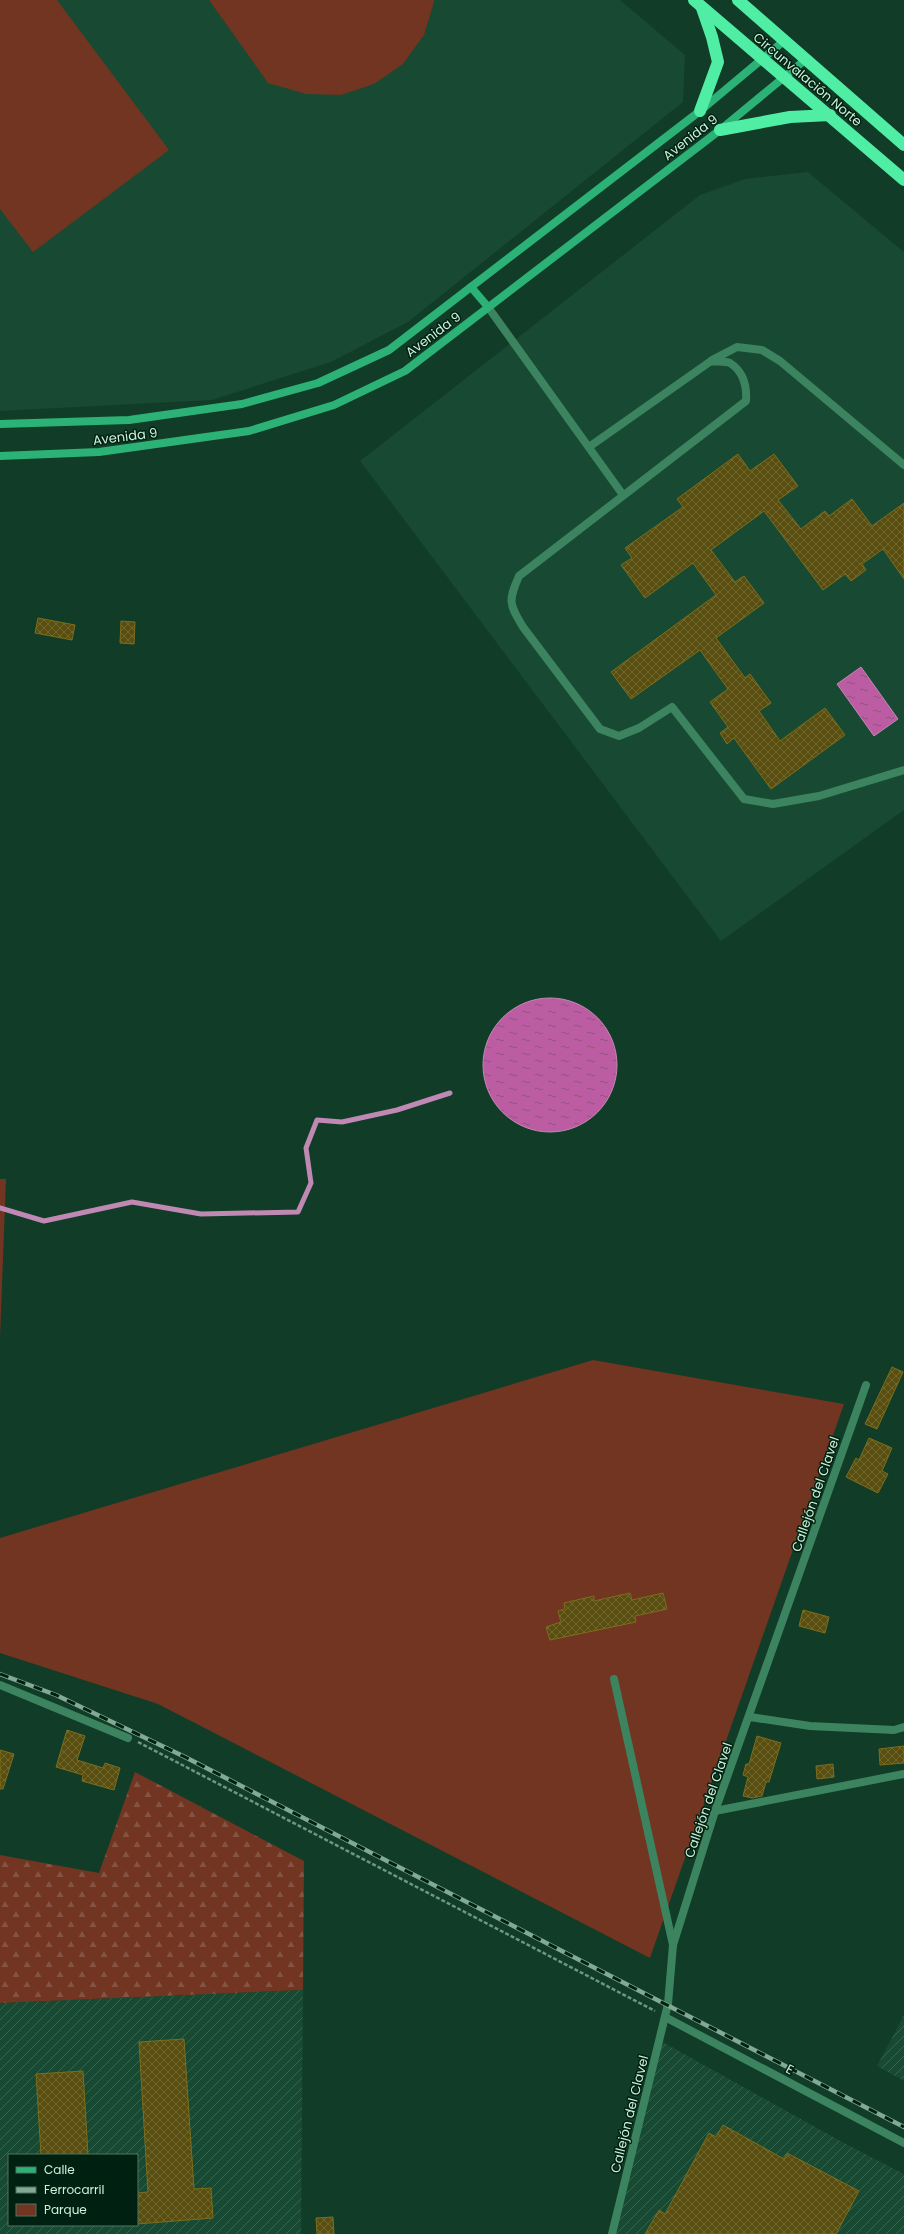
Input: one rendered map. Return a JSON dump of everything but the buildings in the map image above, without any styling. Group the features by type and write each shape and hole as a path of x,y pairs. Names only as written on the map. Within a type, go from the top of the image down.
{"highway":[{"name":"Circunvalación Norte","path":"738,0 904,145"},
{"name":"Circunvalación Norte","path":"698,3 904,180"},
{"path":"698,3 712,37 718,62 700,111"},
{"path":"720,130 790,117 830,115"}],"street":[{"name":"Avenida 9","path":"0,424 129,420 242,404 318,383 389,350 700,111 785,40"},
{"name":"Avenida 9","path":"0,456 99,452 256,429 334,405 404,371 720,130 805,60"},
{"path":"471,287 488,307 623,495"},
{"path":"589,447 710,361 737,347 762,350 780,361 904,465"},
{"path":"710,361 729,363 739,372 747,386 746,401 519,576 510,596 514,612 523,627 600,729 619,736 640,728 672,707 744,799 773,804 819,796 904,770"},
{"name":"Callejón del Clavel","path":"612,2234 665,2016 673,1945 715,1811 750,1717 866,1385"},
{"path":"614,1679 673,1945"},
{"path":"0,1684 128,1738"},
{"path":"750,1717 810,1726 894,1730 904,1727"},
{"path":"715,1811 904,1774"},
{"name":"E","path":"665,2016 904,2143"}],"path":[{"path":"128,1738 665,2016"}],"shaded area":[{"path":"0,0 620,0 685,55 683,102 408,322 331,362 212,400 0,411"},
{"path":"808,172 904,252 904,810 721,941 360,461 700,195 745,179"},
{"path":"303,1990 301,2234 0,2234 0,2003"},
{"path":"904,2015 904,2081 877,2066"},
{"path":"659,2040 844,2143 904,2174 904,2234 613,2234"}],"green space":[{"path":"0,0 57,0 169,150 33,252 0,209"},
{"path":"209,0 434,0 434,2 424,35 403,64 374,84 341,95 306,94 268,83"},
{"path":"0,1179 6,1179 0,1338"},
{"path":"593,1360 844,1404 650,1958 158,1704 0,1653 0,1538"},
{"path":"135,1772 304,1861 303,1990 0,2003 0,1855 99,1873"}],"water":[{"path":"861,667 898,719 874,736 837,684"},
{"path":"557,998 582,1006 602,1023 612,1039 616,1052 616,1078 612,1091 606,1102 592,1117 576,1127 563,1131 543,1132 518,1124 498,1107 488,1091 484,1078 483,1058 491,1033 508,1013 524,1003 537,999"}],"waterway":[{"path":"0,1208 44,1221 132,1202 201,1214 298,1212 311,1183 306,1148 317,1120 342,1122 397,1110 450,1093"}],"railway":[{"path":"0,1674 56,1695 185,1757 904,2127"}]}
